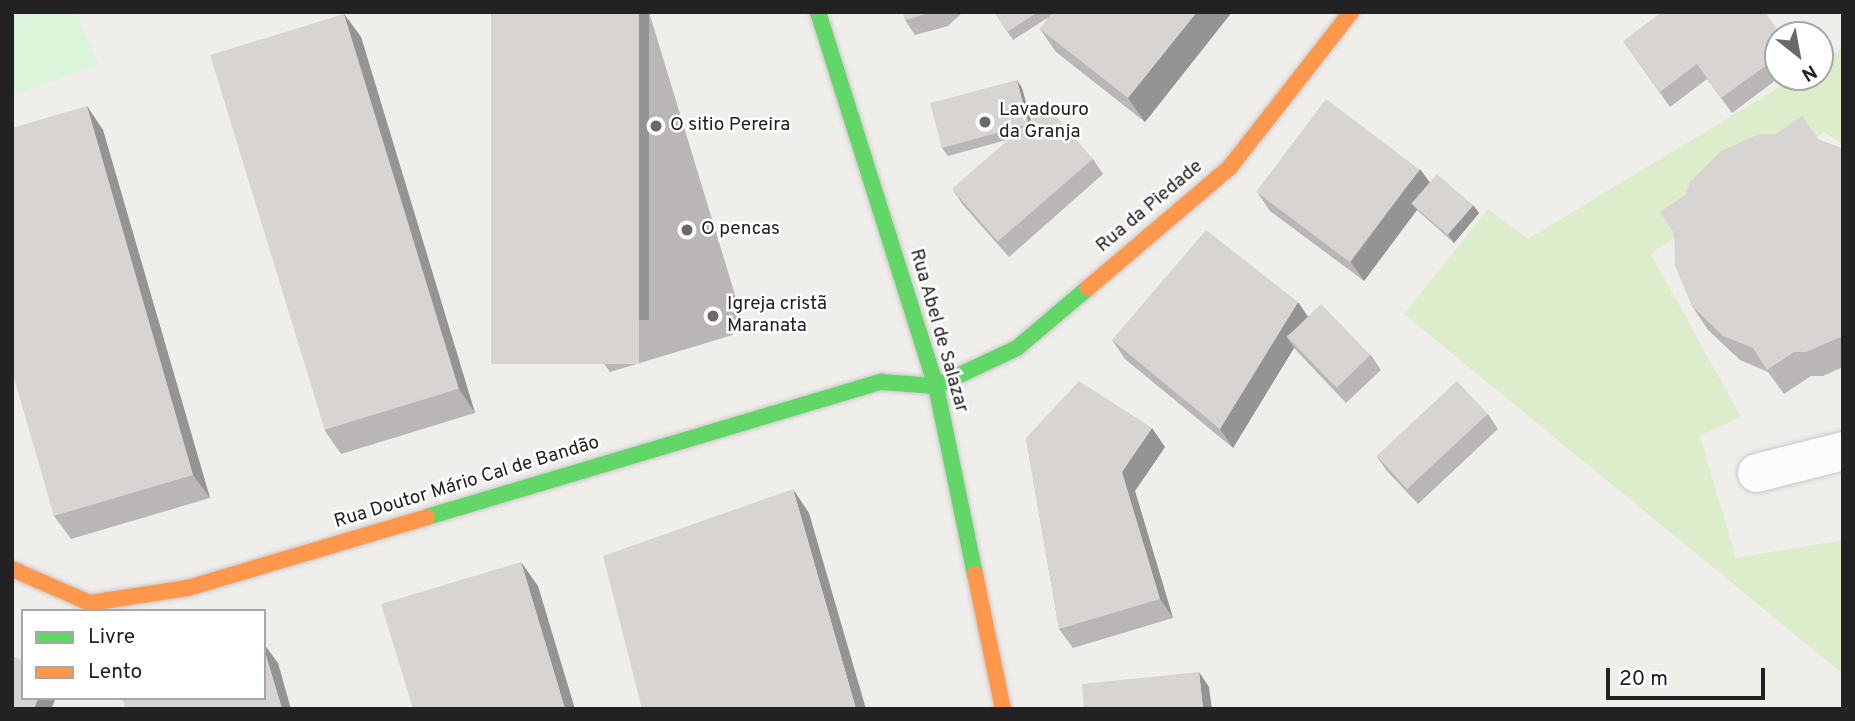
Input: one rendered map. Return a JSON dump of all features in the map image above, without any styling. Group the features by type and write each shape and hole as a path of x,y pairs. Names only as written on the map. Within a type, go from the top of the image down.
{"street":[{"name":"Rua Abel de Salazar","path":"818,12 936,386 1003,709"},
{"name":"Rua da Piedade","path":"936,386 1017,348 1230,167 1351,12"},
{"name":"Rua Doutor Mário Cal de Bandão","path":"12,569 90,603 188,588 881,382 936,386"},
{"path":"1757,473 1843,451"}],"green space":[{"path":"12,12 76,12 98,64 12,96"},
{"path":"1843,48 1843,144 1824,132 1651,254 1741,417 1700,436 1736,558 1843,540 1843,674 1404,314 1488,209 1528,239 1773,91 1834,91 1834,53"}],"building":[{"path":"491,12 639,12 639,364 491,364"},
{"path":"903,12 933,12 905,20"},
{"path":"994,12 1038,12 1007,32"},
{"path":"1053,12 1197,12 1128,98 1040,29"},
{"path":"1662,12 1765,12 1771,21 1764,21 1764,67 1721,98 1697,64 1660,92 1623,41"},
{"path":"344,14 459,389 325,430 210,55"},
{"name":"Lavadouro da Granja","path":"1017,80 1028,123 1026,125 942,148 930,103"},
{"path":"1326,99 1419,169 1350,262 1256,192"},
{"path":"87,106 193,475 54,516 12,371 12,128"},
{"path":"1047,106 1093,159 998,241 952,189"},
{"path":"1802,116 1818,139 1843,149 1843,336 1806,352 1794,352 1767,370 1753,348 1723,336 1692,306 1675,266 1674,233 1660,212 1685,195 1690,182 1721,151 1760,134 1776,134"},
{"path":"1437,174 1473,205 1448,235 1411,203"},
{"path":"1206,230 1298,302 1220,429 1112,340"},
{"path":"1321,304 1370,355 1337,388 1287,337"},
{"path":"1079,381 1152,428 1122,472 1160,599 1059,629 1026,438"},
{"path":"1457,381 1488,414 1407,489 1377,456"},
{"path":"793,489 856,709 642,709 603,556"},
{"path":"521,562 565,709 413,709 381,604"},
{"path":"12,656 21,659 21,700 37,700 34,709 12,709"},
{"path":"266,656 282,709 126,709 123,700 266,700"},
{"path":"1199,672 1203,709 1084,709 1082,684"}],"traffic: fast":[{"path":"818,12 936,386 975,574"},
{"path":"427,517 881,382 936,386 1017,348 1088,288"}],"traffic: slow":[{"path":"1088,288 1230,167 1351,12"},
{"path":"12,569 90,603 188,588 427,517"},
{"path":"975,574 1003,709"}],"place":[{"name":"Lavadouro da Granja","path":"985,122"},
{"name":"O sitio Pereira","path":"656,126"},
{"name":"O pencas","path":"687,230"},
{"name":"Igreja cristã Maranata","path":"713,316"}]}
